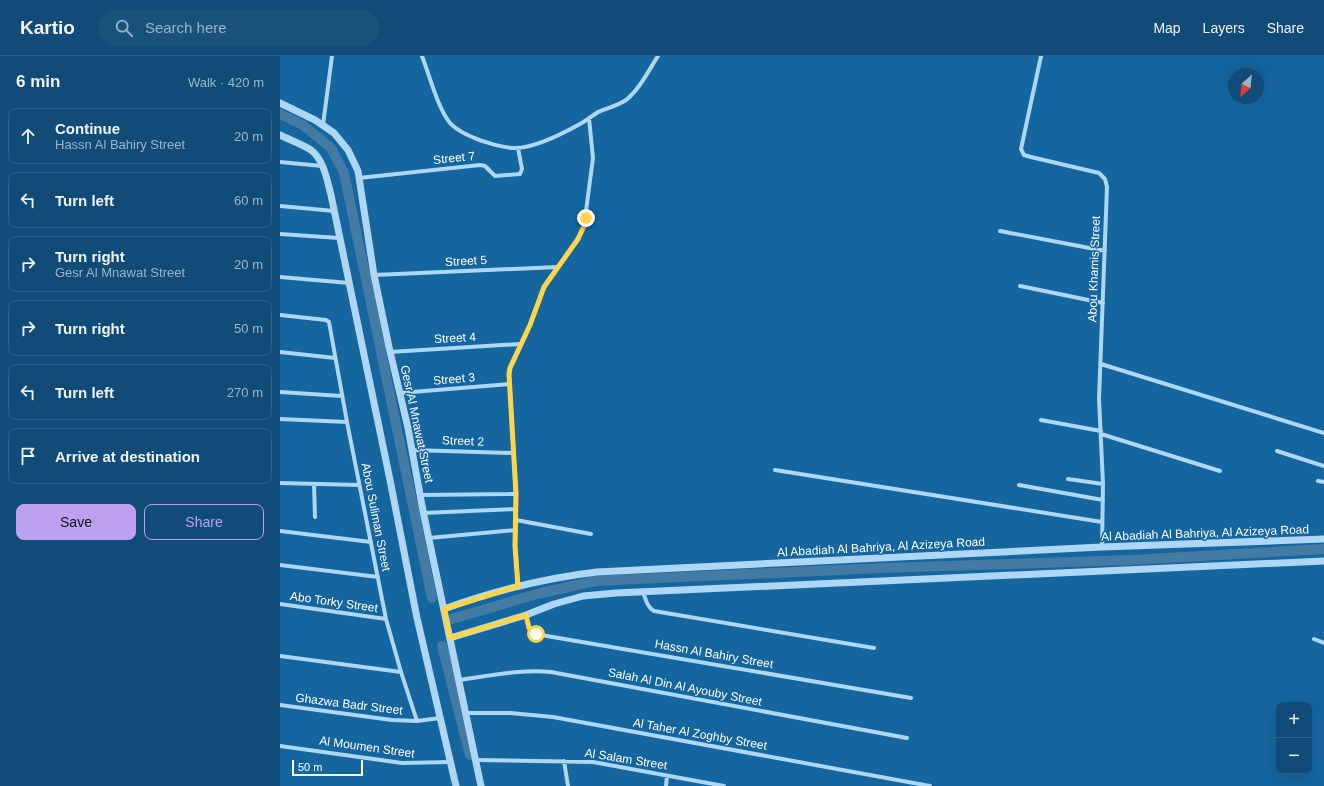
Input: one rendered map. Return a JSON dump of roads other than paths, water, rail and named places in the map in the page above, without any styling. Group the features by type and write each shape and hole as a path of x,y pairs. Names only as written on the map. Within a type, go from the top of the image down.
{"street":[{"path":"323,124 332,56"},
{"path":"422,56 443,113 451,124 461,132 479,140 500,146 518,148 544,141 580,124 598,112 626,100 640,84 658,56"},
{"name":"Abou Khamis Street","path":"1041,56 1021,149 1024,155 1099,173 1105,179 1107,187 1099,398 1103,484 1102,548"},
{"name":"Gesr Al Mnawat Street","path":"280,103 323,124 334,133 348,150 354,161 359,178 374,275 412,450 423,513 481,786"},
{"path":"518,586 516,494 509,374 510,368 530,325 544,287 578,239 584,226 593,158 589,118"},
{"path":"280,135 311,150 316,155 322,166 334,211 417,618 456,786"},
{"name":"Street 7","path":"359,178 480,165 485,166 492,175 520,174 522,169 518,148"},
{"path":"280,162 322,166"},
{"path":"280,206 334,211"},
{"path":"1000,230 1105,251"},
{"path":"280,234 339,238"},
{"name":"Street 5","path":"374,275 558,267"},
{"path":"280,278 349,283"},
{"path":"1020,286 1103,302"},
{"name":"Abou Suliman Street","path":"280,316 322,319 329,322 359,485 386,619 417,721"},
{"name":"Street 4","path":"390,352 520,344"},
{"path":"280,352 335,358"},
{"path":"1101,364 1324,433"},
{"name":"Street 3","path":"400,393 510,384"},
{"path":"280,392 342,396"},
{"path":"280,419 347,422"},
{"path":"1041,420 1101,433 1220,471"},
{"name":"Street 2","path":"412,450 514,453"},
{"path":"1277,451 1324,466"},
{"path":"775,470 1102,522"},
{"path":"1068,479 1103,484"},
{"path":"1318,481 1324,482"},
{"path":"280,483 359,485"},
{"path":"314,484 315,517"},
{"path":"1019,486 1103,500"},
{"path":"420,495 516,494"},
{"path":"423,513 516,509"},
{"path":"516,520 591,534"},
{"path":"429,538 516,530"},
{"path":"280,531 371,542"},
{"name":"Al Abadiah Al Bahriya, Al Azizeya Road","path":"444,609 518,586 566,575 597,572 1324,539"},
{"path":"450,638 583,596 616,593 1324,561"},
{"path":"280,565 378,577"},
{"path":"643,592 648,605 654,611 874,648"},
{"name":"Abo Torky Street","path":"280,604 386,619"},
{"name":"Hassn Al Bahiry Street","path":"526,615 529,628 536,634 911,698"},
{"path":"1314,639 1324,643"},
{"path":"280,656 401,672"},
{"name":"Salah Al Din Al Ayouby Street","path":"459,680 518,672 551,672 907,738"},
{"name":"Ghazwa Badr Street","path":"280,705 392,720 417,721 440,718"},
{"name":"Al Taher Al Zoghby Street","path":"466,713 510,713 553,717 930,786"},
{"name":"Al Moumen Street","path":"280,746 402,763 451,762"},
{"name":"Al Salam Street","path":"476,760 564,761 607,764 704,784 724,786"},
{"path":"564,761 568,786"},
{"path":"666,786 667,776"}],"waterway":[{"path":"280,114 303,125 331,148 344,173 432,598"},
{"path":"452,619 537,594 595,581 882,568 1131,560 1324,549"},
{"path":"442,646 470,755"}]}
